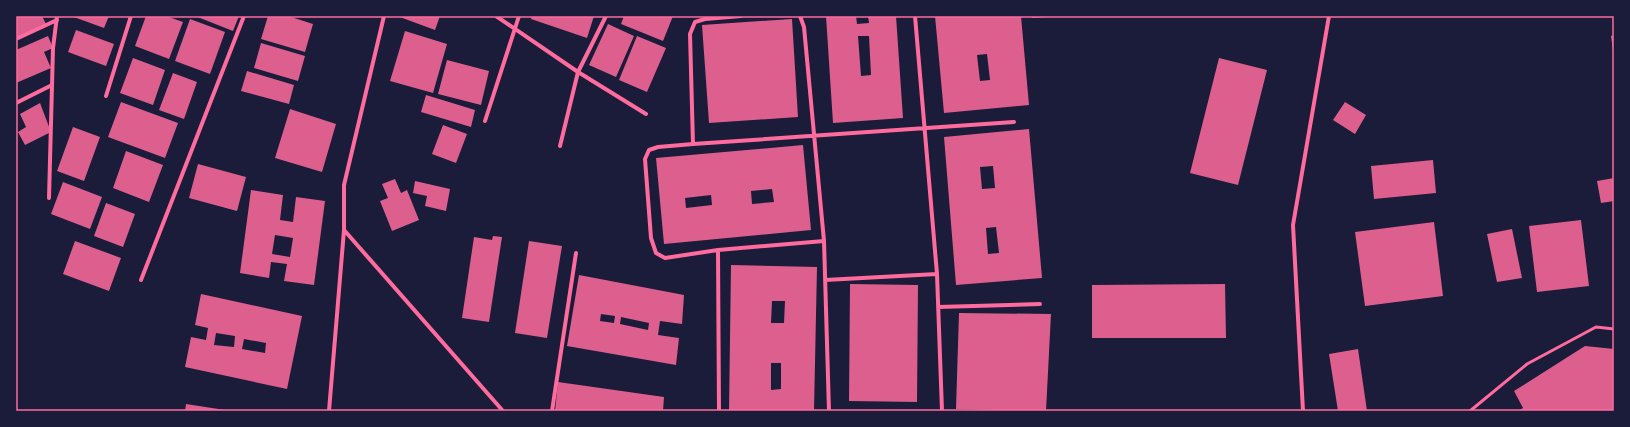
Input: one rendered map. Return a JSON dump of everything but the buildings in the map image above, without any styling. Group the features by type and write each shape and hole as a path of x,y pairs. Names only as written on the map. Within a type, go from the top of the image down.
{"street":[{"path":"106,96 130,16"},
{"path":"141,280 244,16"},
{"path":"329,411 344,230 344,185 384,16"},
{"path":"496,16 578,72 646,114"},
{"path":"485,121 519,16"},
{"path":"560,146 578,72 606,16"},
{"path":"693,144 690,34 695,22 705,19 741,16"},
{"path":"800,16 804,27 824,241 829,411"},
{"path":"915,16 937,274 942,411"},
{"path":"1303,411 1293,225 1329,16"},
{"path":"16,39 57,18"},
{"path":"49,198 53,48 57,18"},
{"path":"16,102 52,85"},
{"path":"824,241 718,250 665,258 656,253 651,238 645,159 649,150 658,147 693,144 1014,122"},
{"path":"344,230 503,411"},
{"path":"718,250 719,411"},
{"path":"552,411 576,253"},
{"path":"825,280 937,274"},
{"path":"938,307 1040,304"}],"lane":[{"path":"1470,411 1527,364 1596,327 1614,329"}]}
